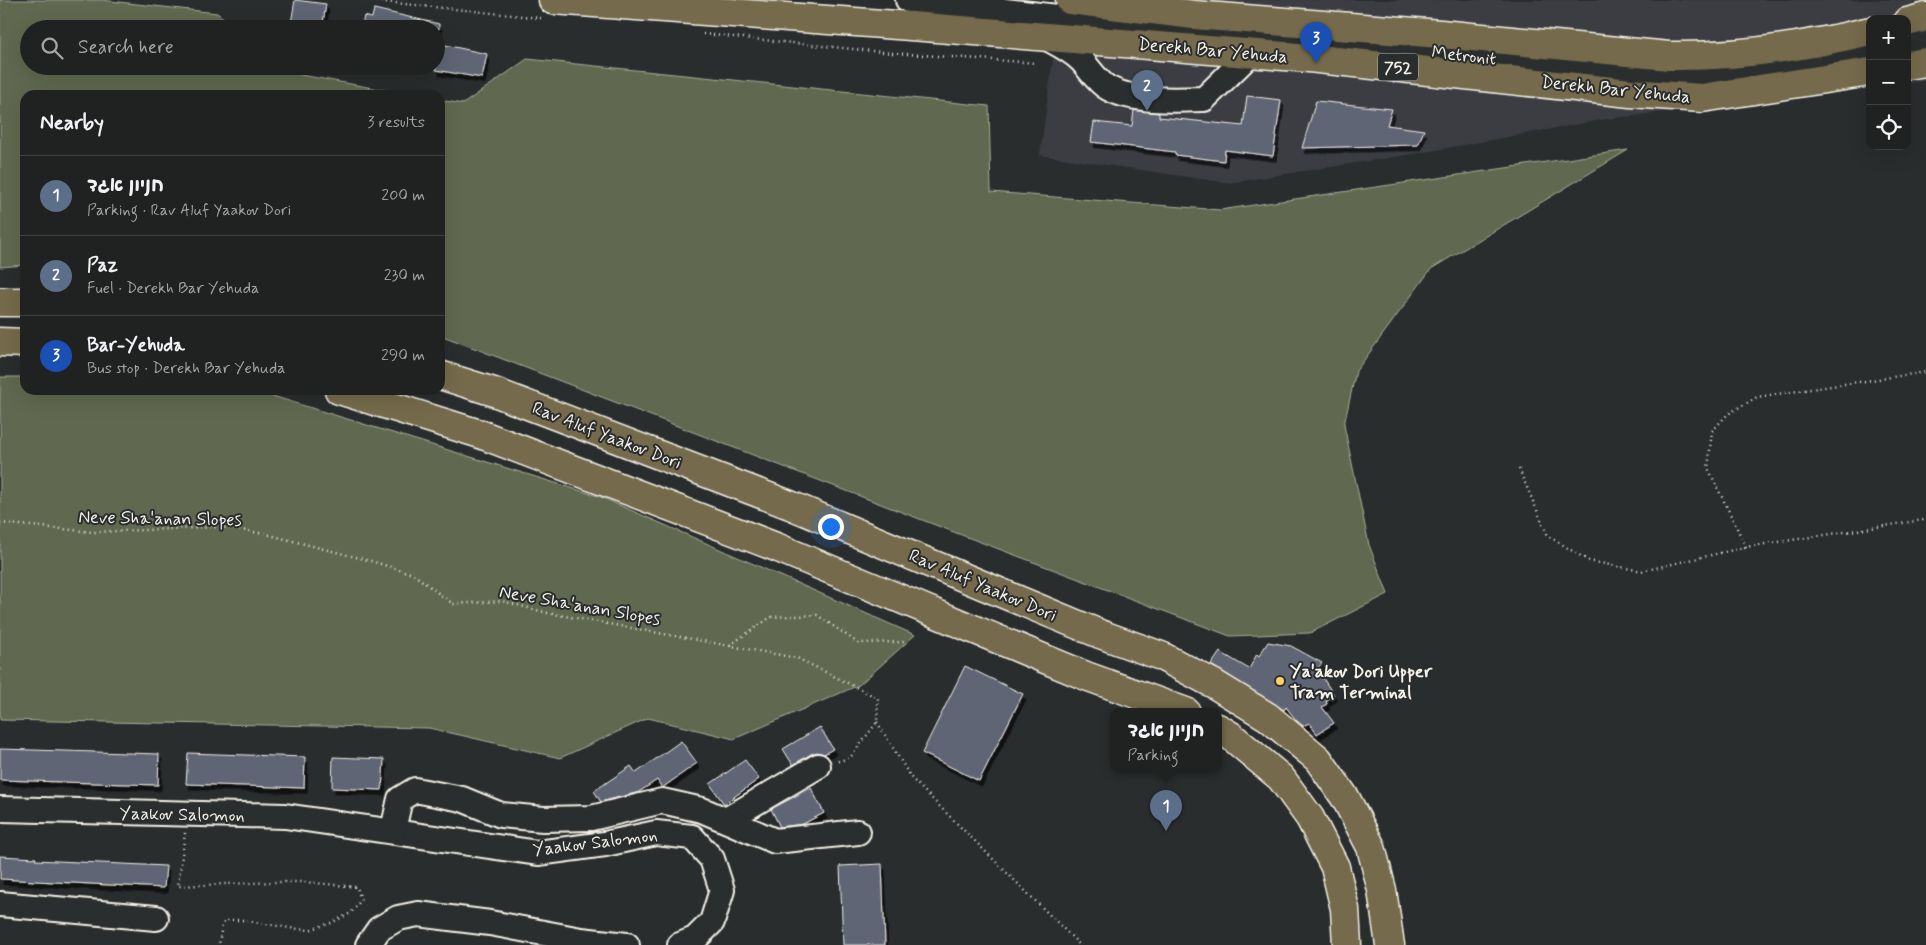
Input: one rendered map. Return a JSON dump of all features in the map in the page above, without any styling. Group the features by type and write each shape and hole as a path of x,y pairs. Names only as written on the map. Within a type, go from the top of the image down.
{"main road":[{"name":"Derekh Bar Yehuda","path":"1082,1 1195,8 1669,56 1706,57 1745,53 1785,48 1866,32"},
{"name":"Derekh Bar Yehuda","path":"550,10 921,7 1044,36 1406,67 1630,92 1702,98 1866,73"},
{"path":"1911,21 1926,18"},
{"path":"1911,64 1926,62"},
{"path":"0,302 20,302"},
{"path":"0,342 20,343"},
{"name":"Rav Aluf Yaakov Dori","path":"445,377 494,392 790,505 1100,634 1161,656 1214,684 1268,717 1318,759 1346,799 1371,848 1382,890 1390,945"},
{"path":"355,395 480,434 517,448 776,547 1086,676 1175,708"},
{"path":"1222,730 1281,778 1310,818 1335,867 1345,909 1347,945"}],"street":[{"name":"Metronit","path":"921,7 1376,46 1669,77 1734,75 1866,53"},
{"path":"1044,36 1065,47 1080,59 1097,80 1108,88 1136,97 1161,100 1204,99 1250,54"},
{"path":"1911,44 1926,42"},
{"path":"726,820 818,766"},
{"name":"Yaakov Salomon","path":"393,830 400,799 415,790 462,799 501,815 543,820 591,818 662,802 702,810 775,840 858,832"},
{"name":"Yaakov Salomon","path":"0,809 285,816 393,830 538,853 605,844 656,834 692,837 712,859 722,890 712,922 695,939 680,945"},
{"path":"0,904 156,918"},
{"path":"368,945 379,929 398,918 418,914 490,922 581,940 627,945"}],"path":[{"path":"366,0 550,10"},
{"path":"703,34 1037,63"},
{"path":"1746,547 1708,468 1712,431 1728,414 1757,397 1926,372"},
{"path":"1519,469 1548,536 1589,561 1642,571 1746,547 1926,518"},
{"name":"Neve Sha'anan Slopes","path":"0,523 93,532 221,527 266,534 371,560 413,574 453,604 502,601 548,614 797,658 878,698 877,722"},
{"path":"730,645 770,617 817,615 858,644 905,642"},
{"path":"818,766 850,758 877,722 912,779 1080,945"},
{"path":"188,814 178,886 305,882 357,887 361,900 352,913 331,923 309,930 242,920 228,920 222,924 219,945"}],"shaded area":[{"path":"1061,0 1926,0 1926,81 1911,83 1911,15 1866,15 1866,88 1606,119 1419,153 1228,183 1040,155"}],"green space":[{"path":"0,0 101,0 217,13 226,20 20,20 20,75 301,75 384,90 20,90 20,265 0,267"},
{"path":"527,59 989,106 991,192 1220,210 1628,150 1431,269 1356,371 1344,425 1369,545 1388,594 1310,633 1230,636 445,337 445,101 463,104"},
{"path":"0,377 20,377 20,395 269,395 601,497 915,635 859,685 734,739 648,718 560,758 429,728 0,720"}],"building":[{"path":"295,0 326,4 323,20 292,20"},
{"path":"374,9 422,20 363,20 364,16 372,18"},
{"path":"445,45 487,54 482,78 445,72"},
{"path":"1247,96 1281,100 1273,156 1225,150 1224,161 1175,155 1175,152 1091,142 1094,122 1132,126 1134,110 1159,113 1159,117 1243,126"},
{"path":"1316,101 1392,109 1387,125 1424,130 1418,145 1302,148"},
{"name":"Ya'akov Dori Upper Tram Terminal","path":"1268,642 1291,646 1322,663 1317,669 1334,695 1322,707 1334,723 1317,734 1309,723 1303,726 1296,720 1286,707 1284,710 1211,665 1220,652 1249,669 1257,654 1259,656"},
{"path":"965,666 1023,694 979,781 922,753"},
{"path":"820,727 833,749 824,754 817,752 811,754 793,765 783,749"},
{"path":"681,741 697,763 662,788 657,780 639,792 601,802 594,791 631,766 636,773"},
{"path":"0,749 159,754 158,785 0,780"},
{"path":"188,753 305,757 304,788 186,784"},
{"path":"333,757 384,759 382,790 332,788"},
{"path":"745,760 759,779 724,804 710,784"},
{"path":"811,788 824,813 803,824 780,827 771,809"},
{"path":"0,856 36,858 35,860 166,866 164,888 0,879"},
{"path":"882,864 885,945 843,945 840,866"}],"place":[{"name":"Bar-Yehuda","path":"1316,63"},
{"name":"Paz","path":"1147,111"},
{"name":"Ya'akov Dori Upper Tram Terminal","path":"1280,681"},
{"name":"חניון אגד","path":"1166,831"}]}
